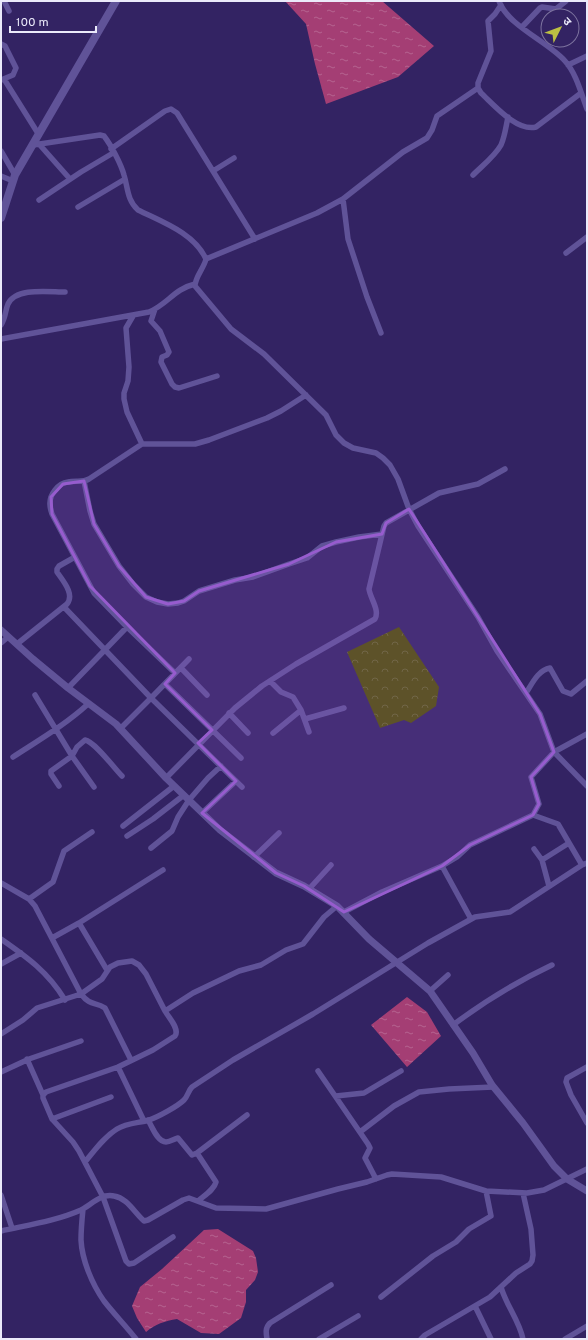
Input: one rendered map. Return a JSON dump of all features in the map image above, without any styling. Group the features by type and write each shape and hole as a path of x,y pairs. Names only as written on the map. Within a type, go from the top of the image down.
{"main road":[{"path":"1,218 14,178 36,144 39,135 112,3"}],"street":[{"path":"4,1 9,11"},
{"path":"522,27 540,8 556,9 566,1"},
{"path":"500,3 508,16 555,51 568,65 587,109"},
{"path":"500,3 495,14 488,21 491,51 478,83 478,88 481,93 508,117 525,128 536,127 580,93"},
{"path":"1,44 5,46 16,68 13,75 3,80 39,135"},
{"path":"568,65 587,56"},
{"path":"206,259 317,213 344,199 403,152 427,138 432,130 437,116 478,88"},
{"path":"39,200 112,151 165,111 172,109 177,113 255,239"},
{"path":"473,175 500,146 508,117"},
{"path":"1,339 133,316 155,309 161,306 178,290 195,284 204,267 206,259 201,249 184,234 133,206 128,194 122,168 104,136 100,135 36,144"},
{"path":"36,144 70,179"},
{"path":"1,151 14,178"},
{"path":"213,171 234,158"},
{"path":"1,176 14,178"},
{"path":"78,207 125,179"},
{"path":"344,199 348,239 367,297 381,333"},
{"path":"566,253 587,237"},
{"path":"195,284 225,323 264,354 326,415 336,435 344,443 353,448 376,453 390,465 398,479 409,509 418,526 478,617 497,650 540,714 554,752 587,786"},
{"path":"1,325 5,317 8,304 16,295 26,292 64,292"},
{"path":"155,309 151,321 160,331 169,352 160,359 160,362 172,384 179,388 217,376"},
{"path":"133,316 126,328 129,367 124,399 127,412 142,444"},
{"path":"175,673 94,593 52,514 50,505 51,497 58,487 63,484 68,482 84,482 142,444 194,444 209,440 272,416 306,395"},
{"path":"166,778 198,743 239,703 296,664 375,619 377,616 369,589 386,523 439,492 478,484 505,469"},
{"path":"84,482 94,524 119,566 133,584 146,597 157,602 168,604 178,604 199,591 235,580 253,577 307,558 322,546 359,537 382,534"},
{"path":"17,644 70,601 71,597 57,572 57,569 59,566 75,557"},
{"path":"64,607 151,698 242,787"},
{"path":"68,688 127,627"},
{"path":"1,630 32,659 88,704 121,728 166,778 220,830 276,873 309,889 338,906 369,938 430,991 473,1053 493,1087 523,1123 554,1166 567,1180 587,1191"},
{"path":"1,643 8,636"},
{"path":"121,728 189,659"},
{"path":"181,668 207,695"},
{"path":"526,693 534,679 546,669 550,668 563,691 571,694 587,681"},
{"path":"270,681 281,692 293,698 306,719 309,732"},
{"path":"165,684 241,758"},
{"path":"35,695 72,756 94,787"},
{"path":"13,757 72,719 88,704"},
{"path":"306,719 344,708"},
{"path":"273,733 301,710"},
{"path":"229,713 248,734"},
{"path":"344,912 382,892 442,866 457,857 470,845 533,815 539,804 531,778 554,752 587,734"},
{"path":"59,786 51,774 51,771 72,756 77,747 85,740 88,740 122,776"},
{"path":"127,836 186,798 221,766"},
{"path":"202,813 236,781"},
{"path":"123,826 174,786"},
{"path":"151,848 172,831 186,798"},
{"path":"85,1162 104,1139 118,1128 146,1120 180,1103 185,1099 188,1091 192,1087 233,1060 313,1014 396,962 471,919 479,916 510,912 584,864 558,824 533,815"},
{"path":"29,899 53,882 64,851 92,832"},
{"path":"254,857 279,833"},
{"path":"542,860 569,843"},
{"path":"534,849 542,860 549,886"},
{"path":"309,889 331,865"},
{"path":"442,866 471,919"},
{"path":"52,938 79,923 163,870"},
{"path":"1,883 29,899 35,906 81,994 90,1003 105,1008 131,1060"},
{"path":"165,1011 192,993 239,971 261,965 286,950 303,944 324,917 338,906"},
{"path":"79,923 107,970"},
{"path":"1,939 21,953 51,979 65,1000"},
{"path":"1,964 21,953"},
{"path":"1,1034 38,1008 81,994 102,979 107,970 118,963 132,961 139,965 146,974 176,1030 177,1033 175,1036 153,1050 118,1068 46,1092 43,1095"},
{"path":"453,1025 519,981 552,965"},
{"path":"430,991 448,975"},
{"path":"1,1072 27,1059 81,1041"},
{"path":"27,1059 52,1119 73,1142 103,1197 126,1261 129,1264 134,1263 173,1237"},
{"path":"587,1067 567,1078 566,1082 571,1095 587,1123"},
{"path":"118,1068 146,1120 157,1136 162,1141 167,1142 179,1138 192,1155 197,1153 247,1115"},
{"path":"318,1071 370,1148 366,1158 372,1181"},
{"path":"336,1096 364,1093 401,1071"},
{"path":"360,1132 394,1106 419,1092 493,1087"},
{"path":"52,1119 111,1097"},
{"path":"197,1153 216,1182 213,1189 198,1201"},
{"path":"1,1230 62,1218 83,1209 91,1202 112,1195 127,1202 144,1221 152,1219 183,1200 189,1198 216,1208 266,1209 372,1181 392,1174 441,1177 486,1191 523,1193 544,1190 587,1169"},
{"path":"381,1297 433,1256 456,1242 469,1229 491,1216 486,1191"},
{"path":"421,1339 425,1335 490,1297 516,1273 530,1264 532,1261 531,1229 523,1193"},
{"path":"1,1195 12,1228"},
{"path":"83,1209 81,1241 83,1256 88,1270 95,1286 104,1300 136,1339"},
{"path":"262,1339 268,1339 266,1331 267,1326 270,1323 331,1285"},
{"path":"501,1287 506,1302 520,1327 523,1339"},
{"path":"475,1306 491,1339"},
{"path":"320,1339 358,1316"},
{"path":"565,1339 587,1326"}],"highlighted area":[{"path":"84,481 94,524 119,566 146,597 168,604 184,601 199,591 289,564 336,542 382,534 386,523 409,509 540,714 554,752 531,777 539,804 533,815 470,845 442,866 344,912 304,886 276,873 202,813 236,781 198,743 212,730 165,684 175,673 90,586 52,514 51,497 63,484"}],"green space":[{"path":"399,627 439,687 436,706 411,723 404,720 380,728 347,652"}],"water":[{"path":"285,1 382,1 434,46 398,77 326,104 306,24"},
{"path":"407,997 427,1012 441,1036 407,1067 371,1025"},
{"path":"218,1229 253,1251 256,1258 258,1272 255,1280 246,1290 246,1302 241,1318 219,1334 201,1333 177,1319 160,1323 146,1332 137,1318 132,1306 140,1287 204,1230"}]}
